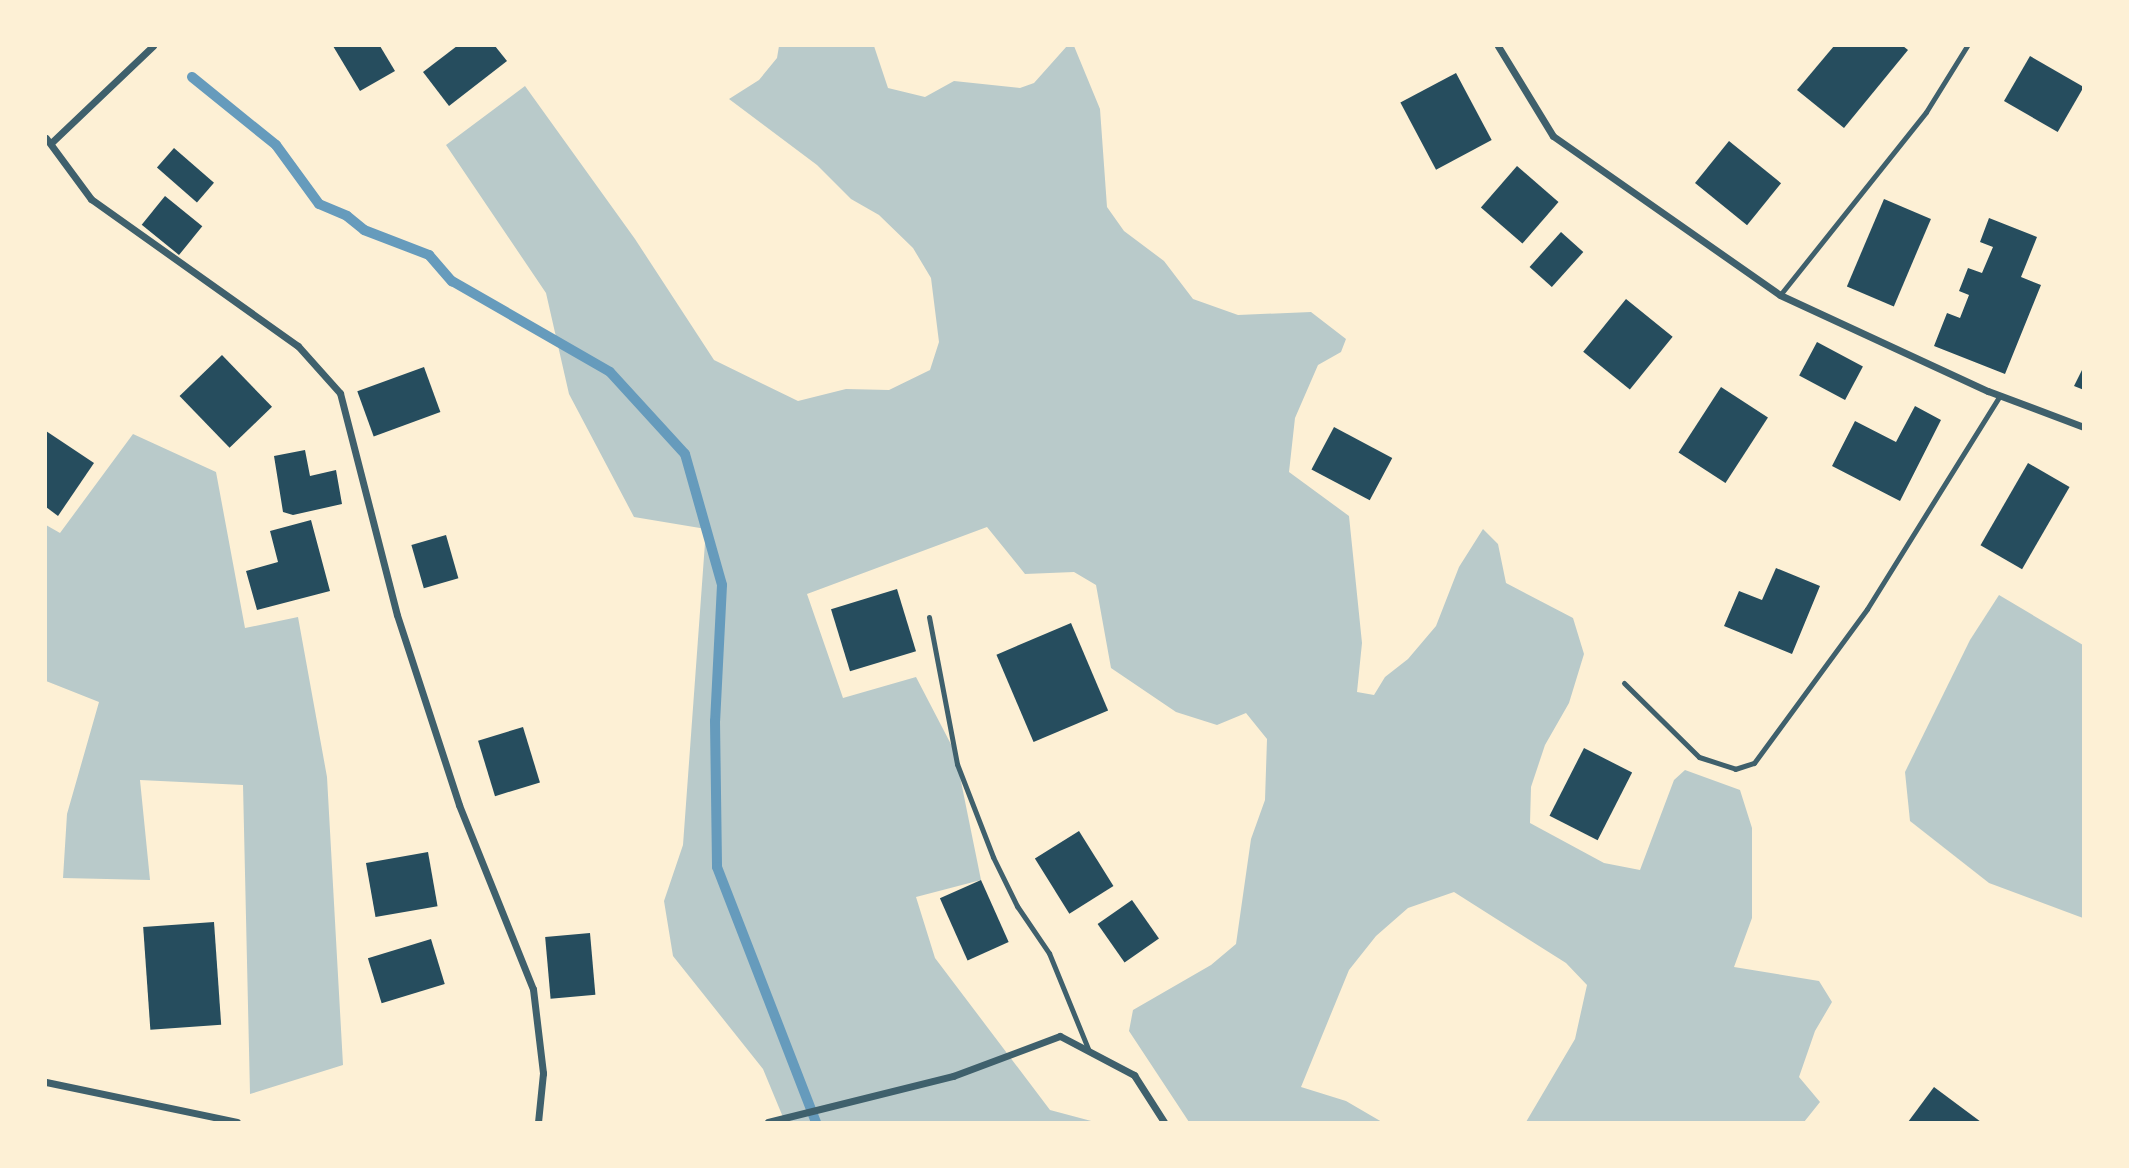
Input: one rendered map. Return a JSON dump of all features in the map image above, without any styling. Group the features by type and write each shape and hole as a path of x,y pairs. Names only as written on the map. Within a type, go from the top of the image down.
{"street":[{"path":"153,46 48,140 91,199 299,346 340,393 397,615 459,805 533,989 543,1073 538,1122"},
{"path":"1498,46 1553,136 1780,295 2000,395 2084,427"},
{"path":"768,1122 953,1076 1060,1036 1133,1075 1164,1122"},
{"path":"46,1082 237,1122"}],"lane":[{"path":"1780,295 1926,112 1968,46"},
{"path":"1624,683 1699,757 1735,769 1755,763 1867,609 2000,395"},
{"path":"929,617 957,764 993,857 1017,906 1049,953 1089,1051"}],"shaded area":[{"path":"779,46 874,46 888,88 925,97 954,81 1020,88 1034,83 1067,46 1074,46 1100,109 1107,207 1124,231 1164,261 1193,299 1238,315 1311,312 1346,339 1341,352 1318,365 1295,418 1289,472 1349,516 1362,643 1357,692 1374,695 1385,677 1408,659 1436,626 1459,567 1483,529 1498,544 1506,583 1573,618 1584,654 1569,703 1545,745 1531,787 1530,823 1604,863 1640,870 1674,780 1685,770 1740,790 1752,828 1752,918 1734,967 1819,981 1832,1002 1815,1031 1799,1077 1820,1102 1804,1122 1526,1122 1575,1039 1587,985 1566,963 1454,892 1408,908 1376,936 1349,970 1301,1087 1346,1101 1382,1122 1189,1122 1129,1031 1133,1010 1211,965 1236,944 1251,839 1265,800 1267,739 1246,713 1217,725 1176,712 1111,668 1096,585 1074,572 1025,574 987,527 807,594 843,698 916,677 955,752 981,880 916,897 935,958 1050,1110 1095,1122 785,1122 763,1069 673,956 664,901 683,845 706,529 634,517 569,394 546,293 446,145 525,86 635,239 714,360 798,401 846,389 889,390 930,370 939,342 931,278 913,248 879,215 851,199 817,165 729,99 759,80 777,58"},
{"path":"133,434 216,472 245,628 298,617 327,777 343,1065 250,1094 243,785 140,780 150,880 63,878 67,814 99,702 46,681 46,525 60,533"},
{"path":"1999,595 2083,645 2083,918 1989,883 1910,821 1905,772 1970,640"}],"building":[{"path":"333,46 380,46 395,71 360,91"},
{"path":"457,46 495,46 507,61 449,106 423,72"},
{"path":"1834,46 1903,46 1908,50 1844,128 1797,90"},
{"path":"2030,56 2084,87 2058,132 2004,101"},
{"path":"1456,73 1492,140 1436,170 1400,103"},
{"path":"1729,141 1781,183 1747,225 1695,183"},
{"path":"174,148 214,183 197,202 157,168"},
{"path":"1517,166 1559,202 1522,244 1481,208"},
{"path":"165,196 202,226 179,255 142,225"},
{"path":"1884,199 1931,219 1894,306 1847,286"},
{"path":"1989,218 2037,237 2021,277 2041,285 2005,374 1934,346 1947,313 1960,318 1969,295 1959,291 1968,268 1982,273 1993,247 1980,242"},
{"path":"1561,232 1583,252 1552,287 1530,267"},
{"path":"1626,299 1673,337 1630,390 1583,352"},
{"path":"1817,342 1863,366 1845,400 1799,376"},
{"path":"222,355 272,407 230,448 180,396"},
{"path":"2084,366 2084,390 2074,386"},
{"path":"424,367 440,412 374,436 357,391"},
{"path":"1721,387 1768,417 1725,483 1679,452"},
{"path":"1915,406 1941,420 1900,501 1832,466 1855,421 1896,442"},
{"path":"1334,427 1392,458 1370,500 1311,469"},
{"path":"46,431 94,463 58,516 46,507"},
{"path":"305,450 310,476 336,470 342,504 293,515 283,512 274,456"},
{"path":"2028,463 2070,487 2022,569 1980,545"},
{"path":"311,520 330,591 257,610 246,571 278,562 270,531"},
{"path":"446,535 458,578 424,588 411,545"},
{"path":"1776,568 1820,586 1792,654 1724,626 1739,591 1762,600"},
{"path":"897,589 916,651 850,671 831,609"},
{"path":"1071,623 1108,710 1034,742 996,655"},
{"path":"523,727 540,782 495,796 478,741"},
{"path":"1584,748 1632,773 1598,840 1549,816"},
{"path":"1079,831 1113,886 1069,914 1035,859"},
{"path":"428,852 438,906 376,917 366,863"},
{"path":"981,880 1009,942 968,960 940,898"},
{"path":"1132,900 1159,939 1125,963 1098,924"},
{"path":"214,922 221,1025 150,1030 143,927"},
{"path":"590,933 595,995 551,999 545,937"},
{"path":"431,939 445,984 382,1003 368,958"},
{"path":"1934,1087 1981,1122 1908,1122"}],"waterway":[{"path":"192,77 276,145 319,204 347,216 364,230 429,255 452,281 610,372 685,454 722,585 715,721 717,867 816,1122"}]}
